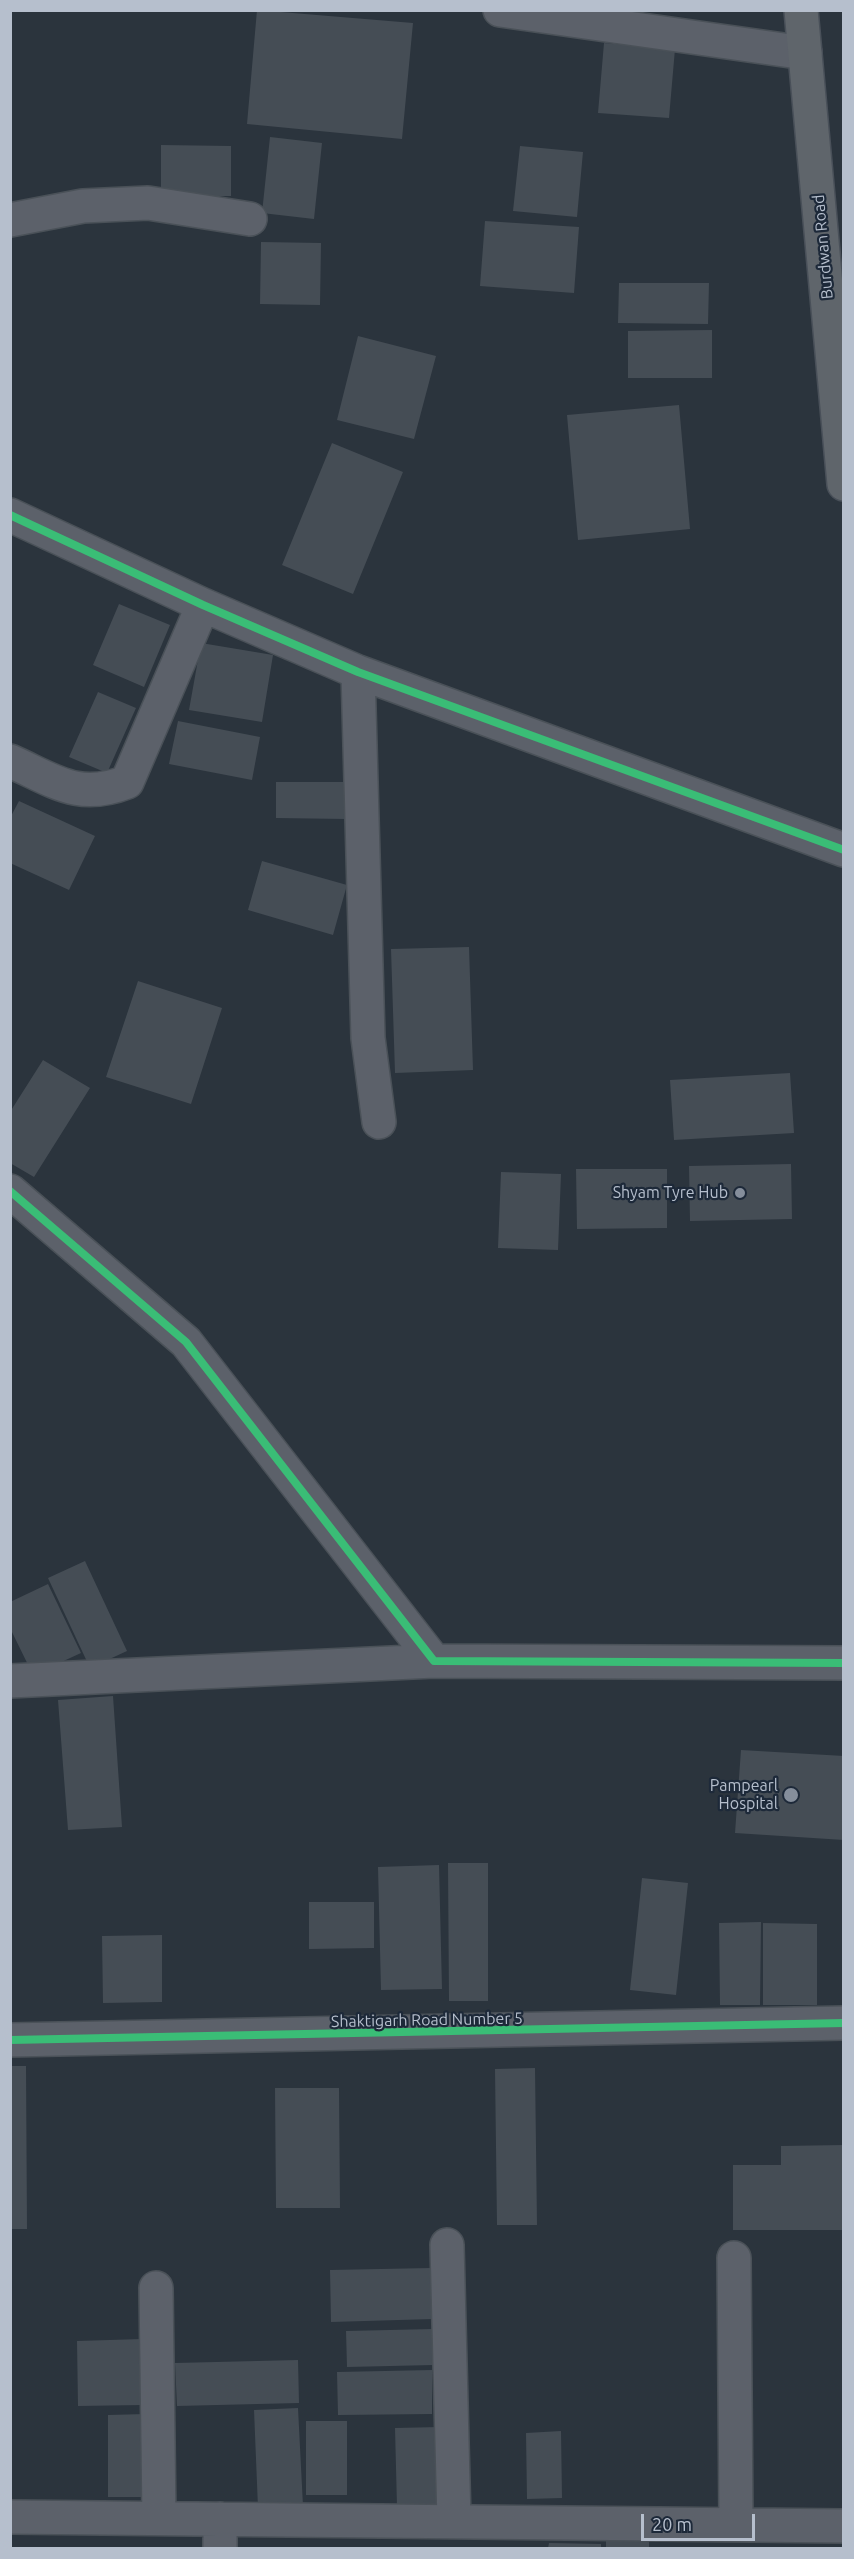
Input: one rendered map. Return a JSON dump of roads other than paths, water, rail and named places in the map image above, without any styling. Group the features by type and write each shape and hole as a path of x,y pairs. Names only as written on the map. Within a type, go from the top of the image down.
{"main road":[{"name":"Burdwan Road","path":"801,10 843,484"}],"street":[{"path":"500,10 805,53"},
{"path":"10,220 83,206 148,203 250,219"},
{"path":"10,516 203,605 358,672 843,850"},
{"path":"10,761 77,790 109,789 127,782 203,605"},
{"path":"358,672 368,1038 379,1122"},
{"path":"10,1191 186,1342 434,1661"},
{"path":"10,1681 434,1661 843,1663"},
{"name":"Shaktigarh Road Number 5","path":"10,2040 843,2023"},
{"path":"447,2245 454,2521"},
{"path":"734,2258 736,2524"},
{"path":"156,2288 159,2518"},
{"path":"10,2517 159,2518 220,2534 454,2521 526,2535 736,2524 843,2526"}],"place":[{"name":"Shyam Tyre Hub","path":"740,1193"},
{"name":"Pampearl Hospital","path":"791,1795"}]}
